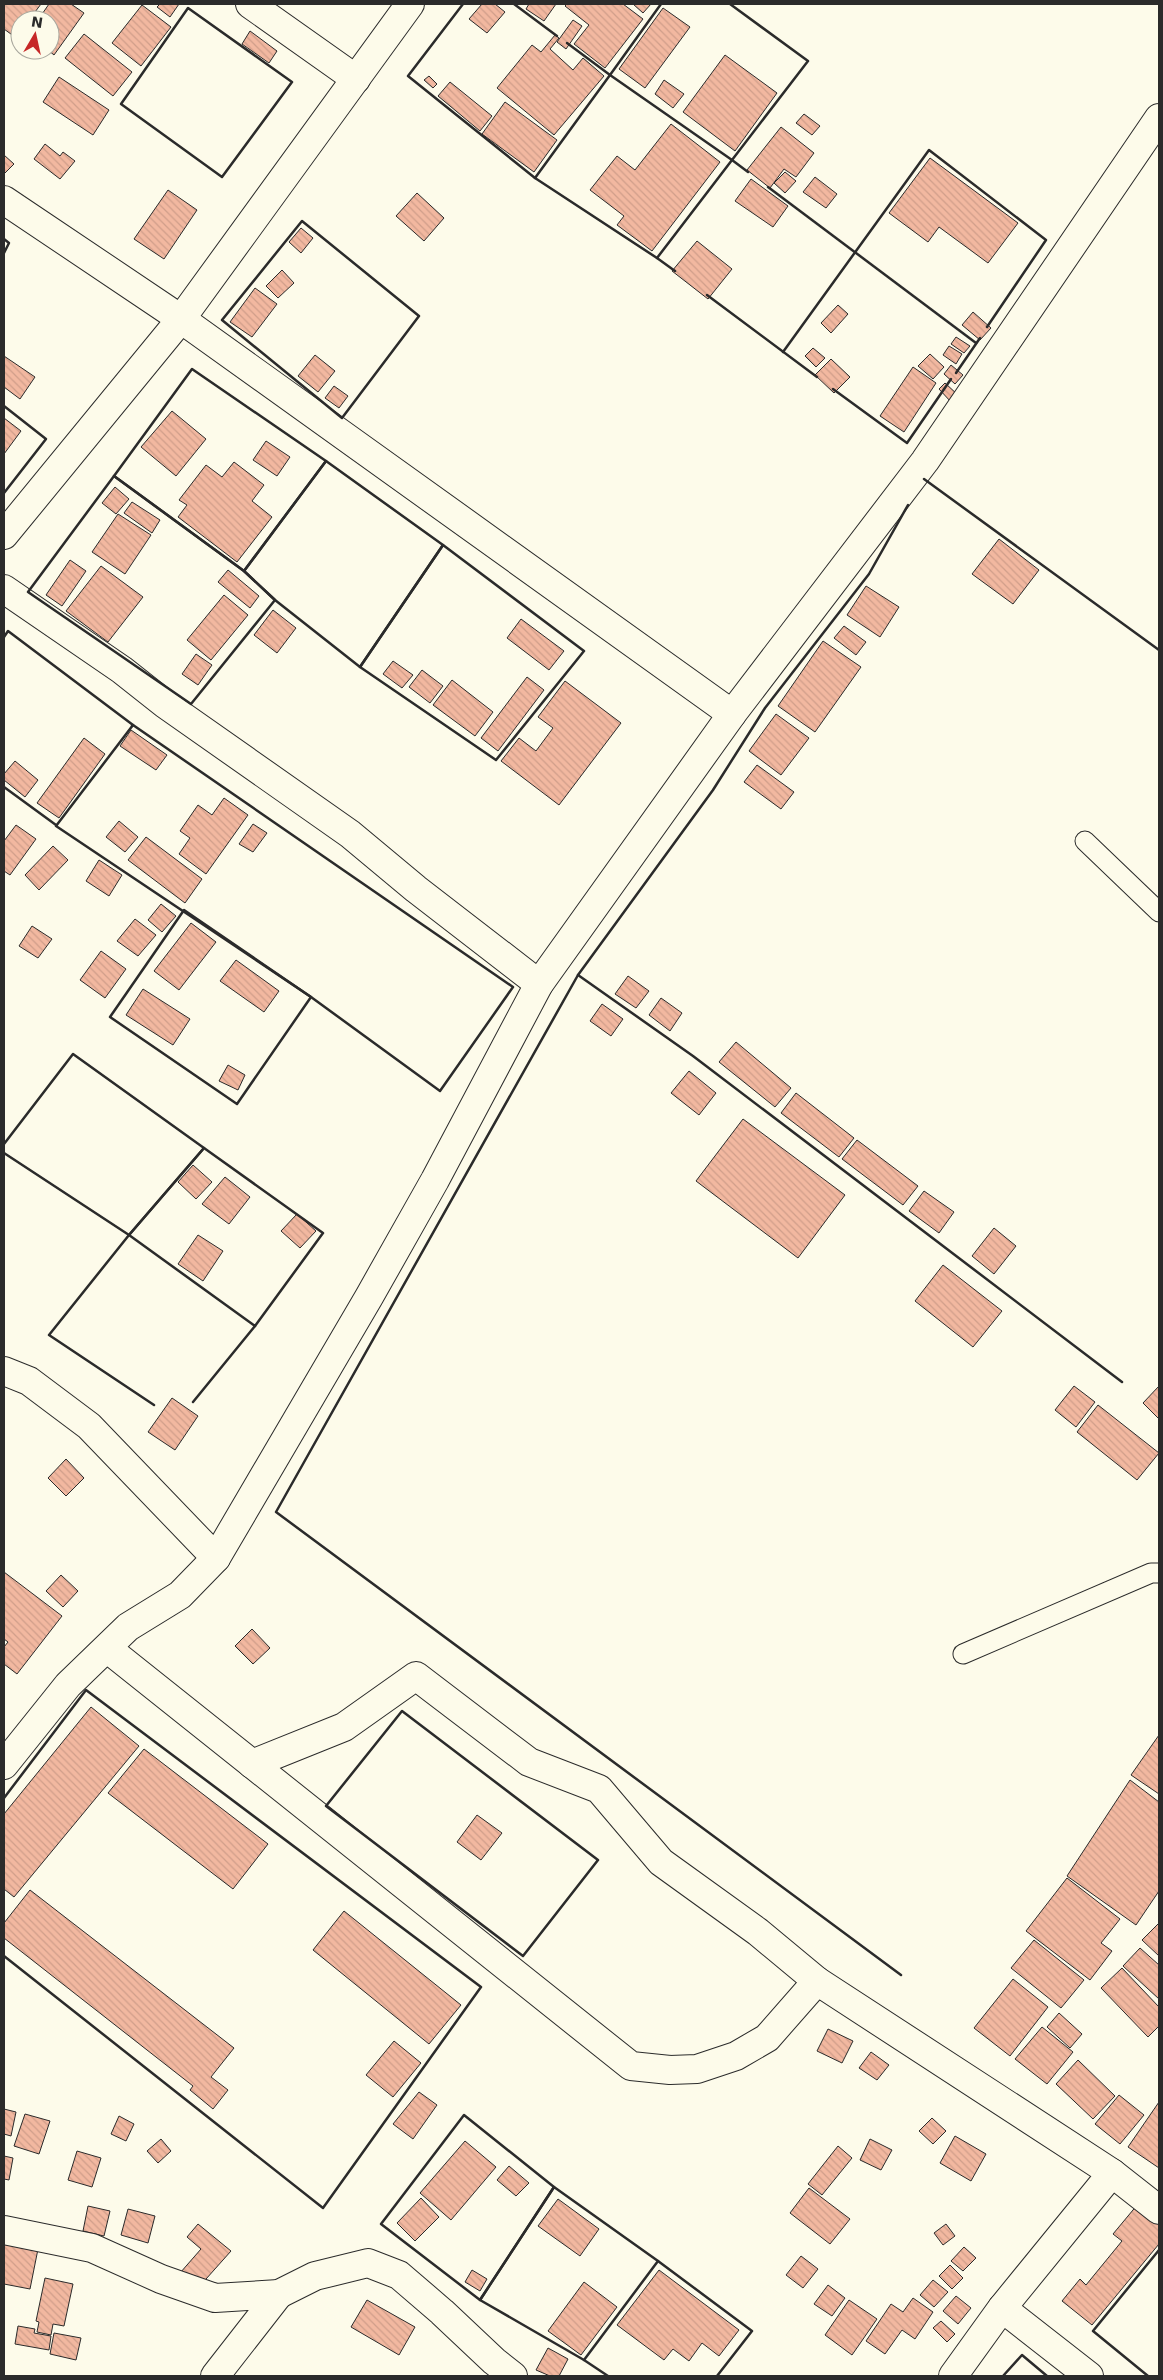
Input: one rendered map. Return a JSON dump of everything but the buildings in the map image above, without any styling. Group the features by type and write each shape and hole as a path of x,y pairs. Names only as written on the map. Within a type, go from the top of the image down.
{"street":[{"path":"250,4 356,79"},
{"path":"4,535 181,319 410,4"},
{"path":"4,1765 68,1684 108,1649 128,1627 180,1595 216,1558 369,1298 435,1180 538,984 732,714 925,461 1159,118"},
{"path":"4,200 181,319 732,714"},
{"path":"4,589 122,670 165,704 350,834 416,889 538,984"},
{"path":"4,1370 29,1381 89,1426 216,1558"},
{"path":"108,1649 631,2066 670,2070 697,2069 736,2056 767,2038 817,1981"},
{"path":"252,1764 344,1727 416,1676 529,1762 600,1788 661,1862 758,1932 817,1981 1112,2173 1159,2210"},
{"path":"953,2376 1002,2308 1112,2173"},
{"path":"4,2230 92,2248 161,2279 215,2298 279,2294 315,2276 368,2263 399,2275 442,2312 494,2362 513,2376"},
{"path":"215,2376 279,2294"},
{"path":"1002,2308 1089,2376"}],"lane":[{"path":"1084,841 1159,912"},
{"path":"963,1654 1151,1573 1159,1573"}],"wall":[{"path":"463,4 408,76 535,178"},
{"path":"514,4 557,36"},
{"path":"567,43 610,75 661,4"},
{"path":"657,258 535,178 610,75 732,160 808,61 730,4"},
{"path":"188,8 292,82 222,177 121,104 188,8"},
{"path":"783,352 929,150 1046,240 987,327"},
{"path":"675,271 657,258 732,160 748,172"},
{"path":"768,187 976,343"},
{"path":"302,221 419,316 342,418 222,320 302,221"},
{"path":"4,239 9,243 4,253"},
{"path":"707,295 817,377"},
{"path":"956,373 980,338"},
{"path":"192,369 326,461 244,571 114,476 192,369"},
{"path":"833,389 907,443 951,379"},
{"path":"4,406 46,439 4,493"},
{"path":"326,461 443,545 360,667 275,600 244,571 326,461"},
{"path":"114,476 244,571 275,600 191,704 28,592 114,476"},
{"path":"924,479 1159,650"},
{"path":"908,505 869,574 765,708 713,790 578,975 693,1056 1122,1382"},
{"path":"443,545 584,651 496,760 360,667 443,545"},
{"path":"4,637 8,631 132,726"},
{"path":"133,725 513,987 440,1091 311,997 56,826 133,725"},
{"path":"4,787 56,825"},
{"path":"184,910 311,997 237,1104 110,1017 184,910"},
{"path":"578,975 276,1512 901,1975"},
{"path":"4,1144 73,1054 204,1148 129,1235 4,1153"},
{"path":"204,1148 323,1233 255,1326 129,1235 204,1148"},
{"path":"129,1235 49,1335 154,1405"},
{"path":"193,1402 255,1326"},
{"path":"4,1798 86,1690 481,1987 323,2208 4,1956"},
{"path":"402,1711 598,1860 523,1956 326,1806 402,1711"},
{"path":"464,2115 554,2187 480,2300 381,2224 464,2115"},
{"path":"554,2187 658,2261 584,2360 480,2300 554,2187"},
{"path":"1148,2376 1093,2331 1159,2250"},
{"path":"658,2261 752,2331 717,2376"},
{"path":"1003,2376 1022,2355 1047,2376"},
{"path":"584,2360 608,2376"}]}
